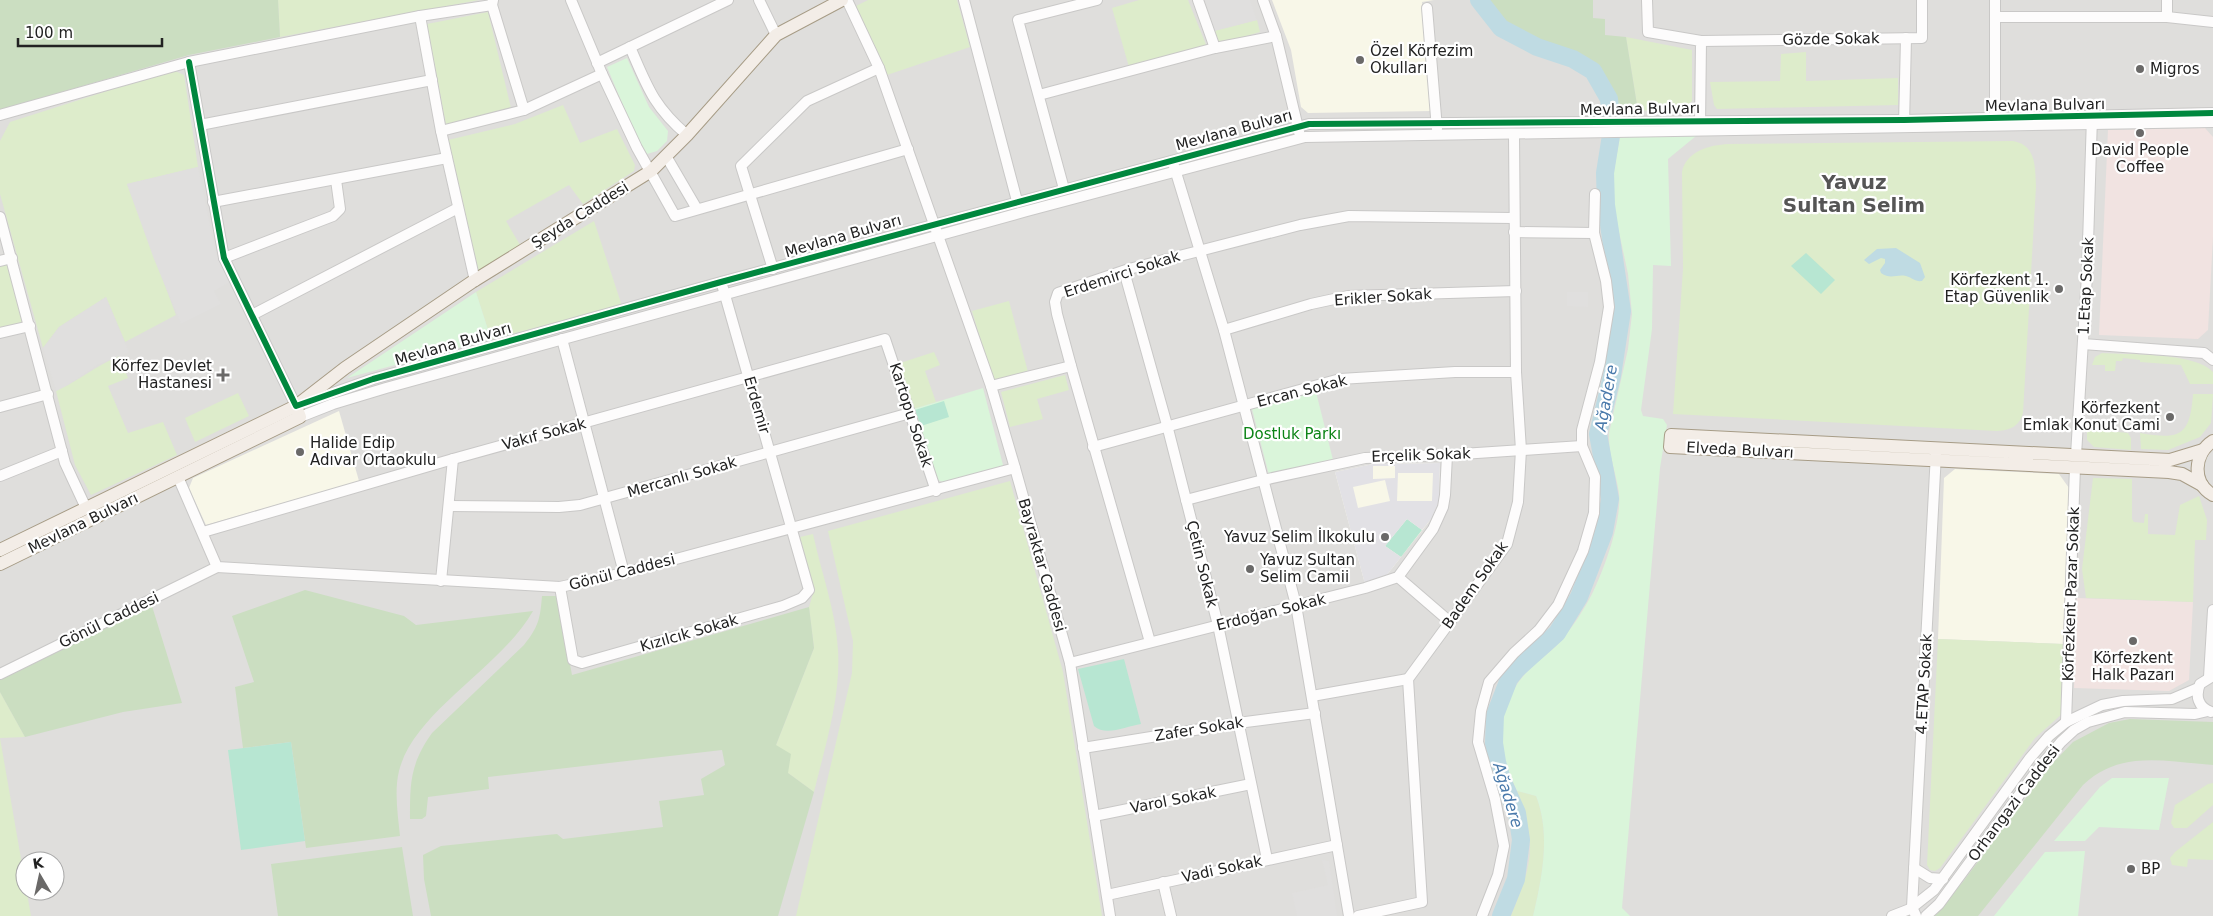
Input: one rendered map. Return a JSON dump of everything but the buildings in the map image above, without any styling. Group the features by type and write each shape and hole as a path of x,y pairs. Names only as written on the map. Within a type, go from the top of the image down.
{"main road":[{"name":"Şeyda Caddesi","path":"298,412 345,368 474,281 651,171 687,135 776,35 842,0"},
{"name":"Mevlana Bulvarı","path":"0,564 178,477 298,412"},
{"name":"Mevlana Bulvarı","path":"0,550 86,508 298,412"},
{"name":"Elveda Bulvarı","path":"1936,454 1670,447 1671,435 1936,454 2075,461 2170,460 2203,450"},
{"path":"2202,485 2198,475 2197,464 2203,450 2213,440"},
{"name":"Elveda Bulvarı","path":"2075,461 2182,474 2202,485 2213,495"}],"street":[{"path":"572,0 602,74 637,148 675,216 908,149"},
{"path":"598,63 728,0"},
{"path":"759,0 776,35"},
{"name":"Bayraktar Caddesi","path":"847,0 879,68 939,235 991,386 1015,468 1070,663 1110,916"},
{"path":"964,0 1016,201"},
{"path":"1064,189 1018,20 1097,0"},
{"path":"1198,0 1216,48"},
{"path":"1262,0 1276,36 1300,138"},
{"name":"Gözde Sokak","path":"1647,0 1648,32 1701,41 1922,38 1922,0"},
{"path":"1995,0 1995,122"},
{"path":"2167,0 2167,17"},
{"path":"0,116 189,62 492,2 524,110"},
{"path":"1427,8 1437,135"},
{"path":"420,16 441,131 474,281"},
{"path":"1996,17 2167,17 2213,22"},
{"path":"1039,94 1216,48 1276,36"},
{"path":"1904,124 1906,38"},
{"path":"1700,126 1701,41"},
{"path":"630,47 655,102 662,112 687,135"},
{"path":"189,62 224,258 298,412"},
{"path":"773,269 741,166 799,107 819,95 879,68"},
{"path":"441,131 524,110 602,74"},
{"path":"200,125 432,80"},
{"name":"Mevlana Bulvarı","path":"298,412 373,379 1016,201 1297,126 1436,123 1589,128 1640,132 1700,126 2091,120 2213,113"},
{"name":"Mevlana Bulvarı","path":"2091,120 2213,122"},
{"name":"1.Etap Sokak","path":"2075,461 2083,344 2091,120"},
{"name":"Mevlana Bulvarı","path":"298,412 939,235 1300,138 1514,134 1589,128 1640,121 1700,126"},
{"path":"2185,122 2213,127"},
{"name":"Badem Sokak","path":"1408,679 1507,544 1518,502 1521,450 1516,372 1516,291 1513,218 1514,134"},
{"path":"666,156 697,209"},
{"path":"213,202 447,158"},
{"path":"1173,160 1245,405 1296,605 1349,916"},
{"path":"224,258 333,216 340,209 336,180"},
{"path":"1482,916 1498,875 1504,846 1495,799 1478,742 1481,710 1489,682 1514,653 1539,630 1558,606 1583,551 1594,514 1595,477 1582,446 1584,420 1598,374 1609,307 1606,281 1594,233 1595,194"},
{"path":"252,314 458,208"},
{"name":"Erdemirci Sokak","path":"1150,642 1057,314 1055,302 1058,293 1124,271 1200,250 1300,225 1349,216 1513,218"},
{"path":"0,217 68,473 86,508"},
{"path":"1514,232 1594,233"},
{"path":"0,261 12,258"},
{"name":"Çetin Sokak","path":"1124,271 1167,425 1218,625 1267,860"},
{"name":"Erdemir","path":"721,282 792,528"},
{"name":"Erikler Sokak","path":"1224,330 1311,304 1348,296 1516,291"},
{"path":"0,333 30,326"},
{"path":"562,339 624,573"},
{"name":"Vakıf Sokak","path":"203,532 453,459 886,339"},
{"name":"Kartopu Sokak","path":"886,339 936,491"},
{"path":"2083,344 2208,351 2213,360"},
{"path":"991,386 1071,366"},
{"name":"Ercan Sokak","path":"1094,447 1167,425 1340,379 1444,372 1516,372"},
{"path":"0,407 48,394"},
{"name":"Mercanlı Sokak","path":"449,506 560,507 604,498 910,413"},
{"name":"Erçelik Sokak","path":"1186,500 1263,480 1365,458 1447,455 1582,446"},
{"path":"0,476 62,451"},
{"name":"4.ETAP Sokak","path":"1914,912 1914,868 1936,454"},
{"path":"1447,455 1446,495 1439,517 1398,576 1449,621"},
{"path":"441,581 453,459"},
{"name":"Körfezkent Pazar Sokak","path":"2066,722 2075,461"},
{"name":"Gönül Caddesi","path":"0,674 217,567 560,587 624,573 936,491 1015,468"},
{"path":"178,477 217,567"},
{"name":"Kızılcık Sokak","path":"560,587 573,660 576,662 588,662 783,606 802,598 809,590 810,585 792,528"},
{"name":"Erdoğan Sokak","path":"1070,663 1372,587 1398,576"},
{"path":"2210,712 2199,702 2198,688 2211,676 2213,610"},
{"path":"1312,696 1408,679 1422,902 1358,916"},
{"name":"Orhangazi Caddesi","path":"1892,916 1914,912 1943,878 2030,758 2049,736 2066,722 2102,705 2123,701 2172,699 2198,688"},
{"name":"Orhangazi Caddesi","path":"1926,916 1939,904 2039,768 2074,730 2088,722 2125,712 2195,714 2210,712"},
{"name":"Zafer Sokak","path":"1083,748 1314,713"},
{"name":"Varol Sokak","path":"1094,816 1251,784"},
{"name":"Vadi Sokak","path":"1107,894 1337,845"},
{"path":"1914,868 1930,878 1943,878"},
{"path":"1163,882 1171,916"}],"shaded area":[{"path":"0,0 2213,0 2213,916 0,916"},
{"path":"1202,0 1250,0 1257,20 1214,31"},
{"name":"Özel Körfezim Okulları","path":"1272,0 1434,0 1422,2 1432,111 1308,113 1301,107 1291,50"},
{"path":"2205,128 2213,137 2213,237 2208,330 2198,339 2099,335 2108,130"},
{"path":"198,167 215,250 230,282 214,291 221,304 181,324 154,259 127,184"},
{"path":"1567,292 1588,292 1588,307 1567,306"},
{"path":"106,297 129,352 99,364 56,391 43,348 59,327"},
{"name":"Halide Edip Adıvar Ortaokulu","path":"339,411 359,481 206,525 189,488 193,478"},
{"name":"Yavuz Selim İlkokulu","path":"1440,463 1439,501 1432,518 1386,576 1365,584 1335,472 1373,464"},
{"name":"Yavuz Selim İlkokulu","path":"1440,463 1439,501 1432,518 1422,530 1407,519 1385,546 1401,557 1386,576 1365,584 1335,472 1373,464","holes":["1373,466 1395,466 1395,478 1373,479","1398,473 1433,473 1432,501 1397,501","1385,480 1390,501 1358,508 1353,487"]},
{"path":"1955,469 2059,474 2069,488 2063,644 1938,639 1944,478"},
{"name":"Körfezkent Halk Pazarı","path":"2077,598 2193,602 2189,680 2169,691 2074,688"},
{"path":"1322,860 1329,861 1337,916 1297,916 1292,893 1328,885"}],"green space":[{"path":"0,0 278,0 280,37 189,55 0,110"},
{"path":"278,0 479,0 280,37"},
{"path":"868,0 957,0 970,47 887,75 856,6"},
{"path":"1139,0 1188,0 1207,47 1129,67 1112,8"},
{"path":"1487,0 1593,0 1593,18 1605,19 1605,35 1626,37 1638,111 1617,111 1603,71 1595,63 1580,54 1536,39 1517,29 1500,16"},
{"path":"488,12 511,108 446,125 427,24"},
{"path":"1257,20 1260,32 1219,44 1214,31"},
{"path":"1626,37 1692,50 1692,101 1685,108 1638,111"},
{"path":"1806,52 1806,81 1898,78 1898,105 1717,109 1714,105 1710,82 1780,81 1781,54"},
{"path":"627,58 649,107 668,131 667,141 657,151 647,154 641,148 607,67"},
{"path":"173,70 184,75 198,167 127,184 176,315 125,342 106,297 59,327 43,348 0,194 0,141 10,122"},
{"path":"563,105 580,143 617,129 635,165 634,171 583,204 569,185 506,221 520,245 477,272 448,140 515,124"},
{"path":"1696,136 1668,159 1671,266 1653,265 1652,329 1641,410 1643,416 1663,419 1667,425 1660,468 1622,908 1630,916 1533,916 1542,871 1544,841 1541,811 1536,796 1517,791 1503,753 1501,731 1507,704 1520,680 1559,643 1586,605 1603,570 1618,516 1619,493 1611,456 1609,433 1628,349 1632,314 1628,274 1612,199 1613,176 1620,137"},
{"path":"2013,141 2021,143 2030,152 2033,158 2036,186 2023,413 2016,425 2010,429 1997,431 1673,414 1683,269 1682,172 1688,159 1694,154 1700,150 1728,144"},
{"path":"594,221 622,306 491,339 476,292"},
{"path":"1806,253 1835,280 1821,294 1791,266"},
{"path":"12,258 30,326 0,333 0,261"},
{"path":"476,292 491,339 347,378"},
{"path":"1009,301 1028,372 993,381 972,311"},
{"path":"934,352 940,365 925,371 936,402 913,409 897,364"},
{"path":"2102,353 2161,356 2192,361 2213,372 2213,384 2190,384 2181,365 2140,362 2140,360 2123,358 2122,361 2116,361 2115,371 2105,371 2105,365 2092,365 2095,357"},
{"path":"119,356 128,378 108,386 128,433 163,422 177,455 91,495 75,465 56,391"},
{"path":"1065,375 1069,390 1037,399 1043,419 1010,427 1001,392"},
{"path":"983,388 1003,465 1001,468 947,484 936,479 913,409"},
{"name":"Dostluk Parkı","path":"1316,392 1333,460 1269,475 1252,409"},
{"path":"238,393 249,416 195,442 185,418"},
{"path":"2193,394 2213,394 2211,423 2200,437 2168,450 2141,449 2140,433 2165,436 2174,435 2185,427 2192,408"},
{"path":"944,401 949,417 921,426 915,410"},
{"path":"2087,429 2128,433 2131,438 2131,450 2094,447 2087,440"},
{"path":"2093,478 2132,479 2132,519 2134,522 2144,523 2145,514 2148,514 2148,534 2175,535 2180,505 2199,496 2207,520 2206,540 2195,540 2193,602 2086,598 2082,569"},
{"path":"1010,481 1063,672 1102,916 796,916 852,673 853,641 828,531"},
{"path":"1407,519 1422,530 1401,557 1385,546"},
{"path":"813,534 828,592 837,635 838,650 835,704 814,792 788,773 776,745 814,648 809,607 814,590 800,537"},
{"path":"305,590 404,616 416,625 533,611 519,632 501,652 440,709 422,729 408,749 399,771 397,787 400,836 306,848 291,742 243,748 235,687 254,682 232,616"},
{"path":"542,596 557,596 572,675 809,607 814,648 776,745 791,754 788,773 814,792 778,916 431,916 424,879 423,855 441,846 557,834 563,839 663,827 659,801 704,795 701,779 725,765 722,750 488,777 489,789 428,797 426,816 422,819 410,819 411,784 419,754 432,733 524,645 538,622"},
{"path":"152,606 182,703 123,712 25,737 0,692 0,680"},
{"path":"1938,639 2063,644 2063,713 2035,738 1940,868 1935,871 1930,870 1927,865"},
{"path":"1124,659 1141,724 1104,731 1094,726 1078,669"},
{"path":"0,692 25,737 0,738"},
{"path":"2130,719 2213,722 2213,765 2145,760 2113,766 2098,774 2083,785 1978,916 1933,916 1962,883 2049,767 2073,742 2109,723"},
{"path":"0,738 20,851 15,851 15,901 28,901 31,916 0,916"},
{"path":"291,742 305,841 241,850 228,750"},
{"path":"2112,778 2169,778 2159,830 2099,827 2085,841 2054,841 2100,787"},
{"path":"2213,783 2213,805 2187,828 2174,828 2171,823 2175,805 2208,784"},
{"path":"1517,791 1536,796 1543,825 1544,856 1533,916 1511,916 1524,882 1530,854 1528,826"},
{"path":"2213,822 2213,860 2188,859 2187,867 2172,865 2170,858 2175,852"},
{"path":"402,847 413,916 278,916 271,864"},
{"path":"2085,851 2078,916 1994,916 2045,852"}],"water":[{"path":"1896,248 1920,263 1925,277 1922,281 1906,276 1891,276 1881,273 1880,270 1885,263 1885,259 1881,258 1869,264 1864,260 1877,249"}],"waterway":[{"name":"Ağadere","path":"1479,0 1501,28 1537,47 1573,59 1593,71 1609,99 1612,129 1605,173 1606,205 1622,311 1612,376 1598,434 1610,499 1604,532 1579,597 1557,633 1517,669 1509,679 1495,715 1494,743 1497,762 1502,780 1517,813 1521,840 1516,879 1501,916"}],"cycle path":[{"path":"189,62 224,258 296,406 373,379 721,282 1309,124 1904,120 2213,113"}],"place":[{"name":"Özel Körfezim Okulları","path":"1360,60"},
{"name":"Migros","path":"2140,69"},
{"name":"David People Coffee","path":"2140,133"},
{"name":"Körfezkent 1. Etap Güvenlik","path":"2059,289"},
{"name":"Körfez Devlet Hastanesi","path":"223,375"},
{"name":"Körfezkent Emlak Konut Cami","path":"2170,417"},
{"name":"Halide Edip Adıvar Ortaokulu","path":"300,452"},
{"name":"Yavuz Selim İlkokulu","path":"1385,537"},
{"name":"Yavuz Sultan Selim Camii","path":"1250,569"},
{"name":"Körfezkent Halk Pazarı","path":"2133,641"},
{"name":"BP","path":"2131,869"}],"district":[{"name":"Yavuz Sultan Selim","path":"1854,194"}]}
